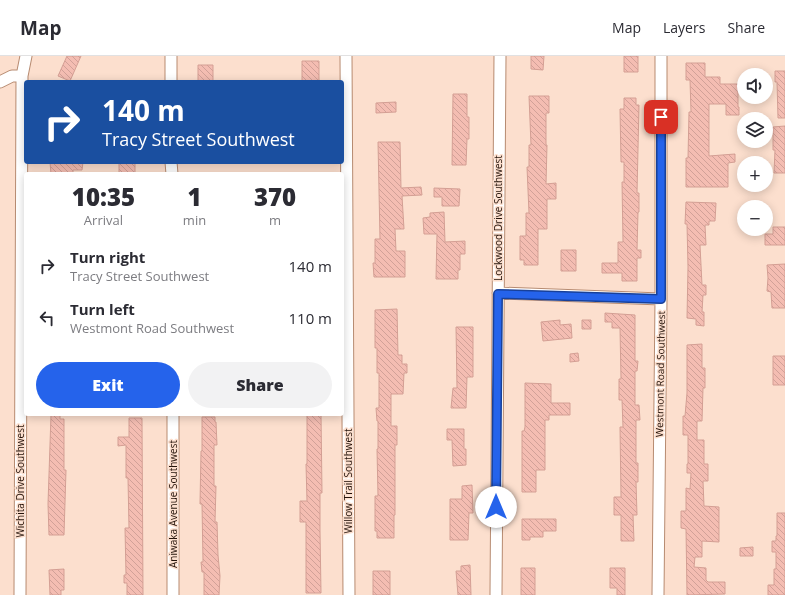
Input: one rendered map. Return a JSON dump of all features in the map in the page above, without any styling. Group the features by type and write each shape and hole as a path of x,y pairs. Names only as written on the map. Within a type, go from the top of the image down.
{"street":[{"name":"Wichita Drive Southwest","path":"20,595 22,76 26,56"},
{"path":"171,56 171,80"},
{"name":"Willow Trail Southwest","path":"346,56 349,595"},
{"name":"Lockwood Drive Southwest","path":"496,595 500,56"},
{"name":"Westmont Road Southwest","path":"658,595 661,299 661,56"},
{"path":"0,82 12,76 22,76"},
{"path":"498,294 661,299"},
{"name":"Aniwaka Avenue Southwest","path":"173,416 173,595"}],"building":[{"path":"67,56 81,56 70,80 58,76"},
{"path":"531,56 544,56 543,70 531,69"},
{"path":"624,56 638,56 638,72 624,72"},
{"path":"302,61 319,61 319,80 302,80"},
{"path":"686,63 705,63 705,77 720,77 720,84 737,84 737,104 739,107 739,112 737,112 737,115 726,115 726,104 709,104 709,156 735,154 735,162 728,163 728,187 686,187 689,112 691,112 690,80 686,80"},
{"path":"198,65 213,65 213,80 198,80"},
{"path":"775,71 785,71 785,118 778,118 777,82 775,82"},
{"path":"453,94 467,94 469,139 467,139 466,165 452,165"},
{"path":"529,96 549,96 549,113 546,113 546,184 556,183 556,199 547,199 547,229 538,229 538,265 524,265 524,260 520,260 520,236 526,236 526,213 529,213 527,167 529,167 529,145 531,145"},
{"path":"624,98 636,98 636,105 639,105 637,193 639,193 639,212 637,250 641,250 641,258 637,258 637,281 622,281 622,273 602,273 602,263 618,263 618,242 623,242 622,182 624,182 624,162 621,162 620,109 624,109"},
{"path":"396,102 396,112 376,113 376,103"},
{"path":"785,126 785,173 774,173 775,150 773,150 773,127"},
{"path":"378,142 400,142 401,188 421,187 422,195 402,196 404,229 395,229 396,251 405,251 405,277 374,277 373,263 375,263 375,239 380,239"},
{"path":"50,164 83,164 82,170 73,170 73,172 51,172"},
{"path":"119,164 135,164 135,172 119,172"},
{"path":"434,188 460,189 459,206 442,206 442,197 434,197"},
{"path":"686,202 716,203 715,221 709,221 709,225 705,225 706,245 700,245 702,285 706,285 706,295 703,295 702,312 704,312 704,326 696,325 696,319 687,318 688,267 687,224 685,224"},
{"path":"444,212 445,242 465,241 465,254 460,254 460,270 458,270 458,279 436,279 437,234 424,234 423,218 430,217 430,213"},
{"path":"773,227 785,227 785,245 765,245 765,236 773,236"},
{"path":"561,250 576,250 576,271 561,271"},
{"path":"785,264 785,308 772,308 771,292 767,291 767,265"},
{"path":"397,309 398,355 402,355 402,364 407,364 407,373 404,373 403,394 391,394 391,426 397,426 397,445 395,445 394,538 377,538 377,531 375,531 375,496 378,496 378,421 376,408 379,408 379,373 377,373 377,348 375,348 375,310"},
{"path":"605,313 635,315 635,361 638,361 637,371 635,371 635,405 639,405 640,420 636,420 636,463 638,463 638,482 636,482 637,515 633,515 634,541 621,541 621,515 614,515 614,497 621,497 620,427 623,427 622,400 619,400 619,379 621,379 620,328 612,328 612,322 605,322"},
{"path":"560,320 560,325 571,324 572,338 543,341 541,322"},
{"path":"582,320 591,320 591,329 582,329"},
{"path":"456,327 473,327 473,377 467,377 466,408 451,408 453,388 457,388"},
{"path":"702,344 702,368 705,368 705,388 703,388 702,421 697,421 697,440 704,440 704,464 708,464 708,481 703,481 704,506 719,507 719,542 702,541 702,557 695,557 694,567 706,568 706,580 708,582 725,582 725,594 687,595 686,529 681,528 681,511 686,511 686,488 690,489 691,473 687,473 688,435 683,435 683,416 685,416 687,393 687,345"},
{"path":"578,353 579,361 570,362 570,354"},
{"path":"773,356 785,356 785,385 773,385"},
{"path":"525,383 551,384 551,403 570,403 570,415 549,415 549,420 545,420 545,470 536,470 536,492 522,492 522,431 524,431 525,427"},
{"path":"51,416 60,416 60,419 64,419 64,470 66,470 64,535 49,535 48,504"},
{"path":"307,416 321,416 321,593 306,593 306,522 300,522 300,501 307,501"},
{"path":"202,417 215,417 216,422 217,445 214,445 214,486 216,486 215,522 217,522 220,576 219,595 204,595 204,572 202,572 201,562 203,562 202,504 200,504"},
{"path":"129,418 142,418 143,595 127,595 127,583 124,583 124,575 126,575 125,528 129,528 128,478 126,478 126,445 118,446 118,437 129,437"},
{"path":"447,429 464,429 466,465 453,466 452,440 447,440"},
{"path":"472,485 473,513 469,513 468,540 450,540 450,499 462,499 462,486"},
{"path":"777,513 785,513 785,595 768,595 768,585 774,585 774,569 776,569 776,552 772,552 772,541 776,541 777,536"},
{"path":"522,519 556,519 556,531 543,531 543,537 530,537 530,540 522,540"},
{"path":"753,547 753,556 740,556 740,548"},
{"path":"470,565 471,595 458,595 456,571 461,571 461,566"},
{"path":"521,568 535,568 535,595 521,595"},
{"path":"610,568 625,568 625,595 617,595 617,588 610,588"},
{"path":"64,569 64,590 61,590 61,595 50,595 49,570"},
{"path":"373,571 390,571 390,595 373,595"}],"route":[{"path":"496,507 498,294 661,299 661,117"}]}
